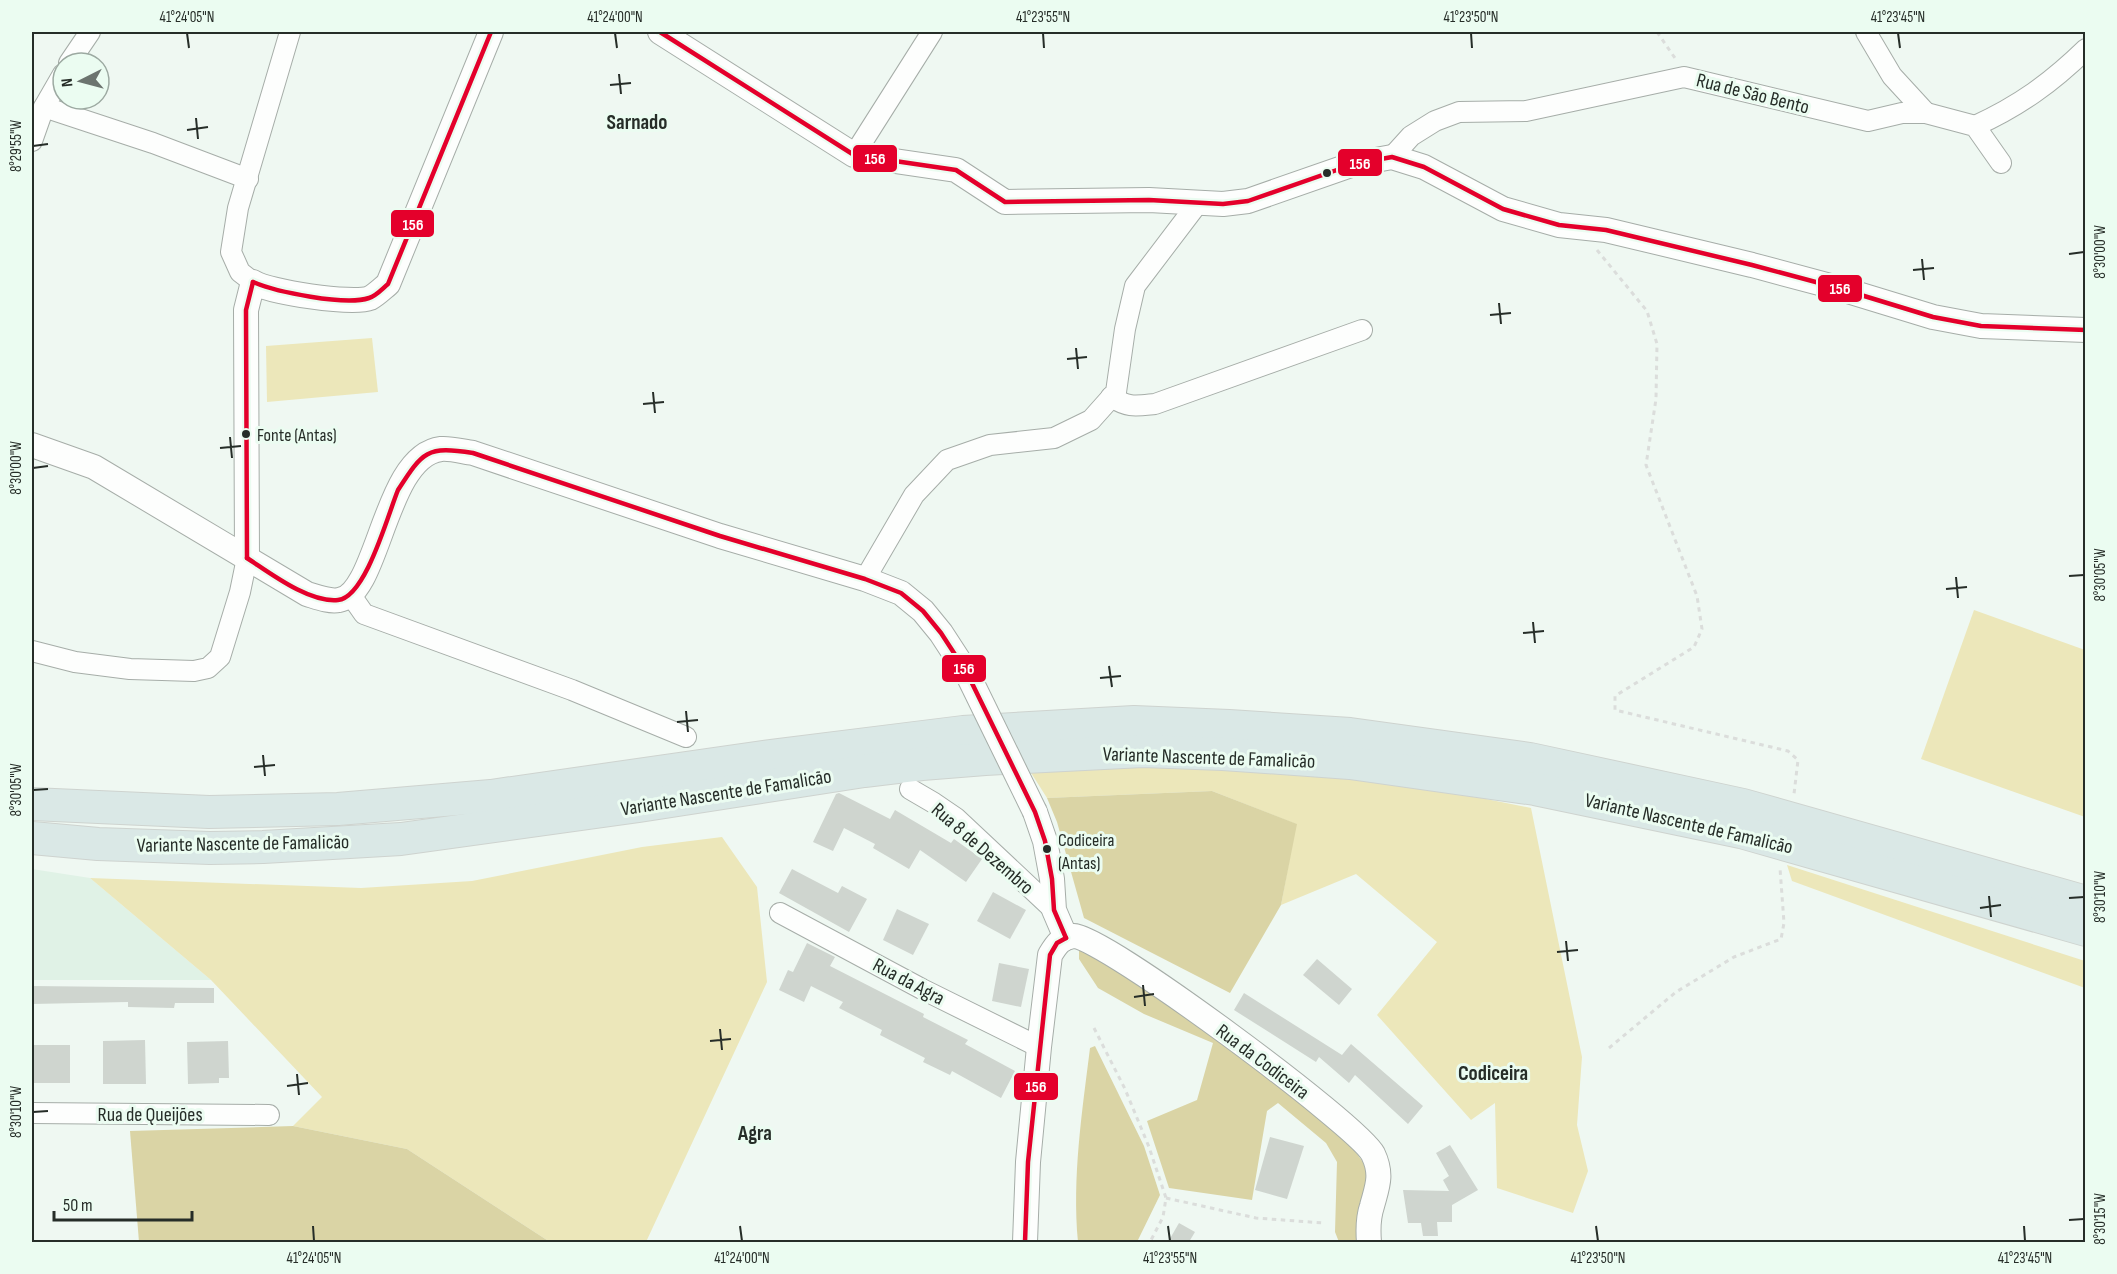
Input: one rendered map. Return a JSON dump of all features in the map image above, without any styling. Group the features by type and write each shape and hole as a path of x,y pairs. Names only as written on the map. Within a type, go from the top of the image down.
{"highway":[{"name":"Variante Nascente de Famalicão","path":"32,804 209,812 360,807 491,796 778,755 963,732 1134,722 1229,726 1350,734 1530,759 1743,804 2085,902"},
{"name":"Variante Nascente de Famalicão","path":"37,840 210,848 390,839 498,826 922,764 1143,751 1223,754 1350,763 1535,789 1741,832 2085,930"},
{"path":"32,787 135,810"}],"street":[{"path":"77,51 90,32"},
{"path":"290,32 238,208 231,252 240,272 253,282 272,289 348,301 370,298 388,284 492,32"},
{"path":"660,32 854,155 956,170 1005,202 1066,203 1149,200 1222,204 1248,201 1354,164 1392,158 1424,166 1503,209 1559,225 1617,233 1752,265 1933,317 1981,326 2085,330"},
{"path":"854,155 932,32"},
{"path":"1866,32 1892,76 1926,113"},
{"path":"2001,163 1975,126 2029,97 2058,76 2085,49"},
{"name":"Rua de São Bento","path":"1392,158 1411,136 1435,121 1459,112 1526,111 1684,77 1868,121 1902,113 1926,113 1975,126"},
{"path":"32,141 44,107 51,95"},
{"path":"44,107 153,143 248,179"},
{"path":"865,579 914,495 947,460 990,445 1054,438 1091,420 1116,392 1125,328 1135,286 1198,203"},
{"path":"32,651 75,662 130,669 194,671 208,668 220,657 240,592 247,558 246,310 253,282"},
{"path":"1111,397 1131,407 1155,404 1362,330"},
{"path":"32,445 94,467 307,594 340,600 350,594 364,614 572,690 686,737"},
{"name":"Rua 8 de Dezembro","path":"350,594 361,581 398,490 415,464 426,455 441,449 473,453 731,539 865,579 901,593 923,611 941,633 967,673 1035,812 1045,841 1052,879 1054,910 1066,938"},
{"name":"Rua 8 de Dezembro","path":"910,789 956,818 1054,910"},
{"name":"Rua da Agra","path":"780,913 922,989 1039,1047"},
{"name":"Rua da Codiceira","path":"1066,938 1076,936 1153,981 1252,1052 1359,1138 1372,1152 1379,1168 1378,1188 1371,1208 1368,1228 1369,1242"},
{"path":"1024,1242 1028,1162 1050,955 1057,943 1066,938"},
{"name":"Rua de Queijões","path":"32,1113 269,1115"}],"path":[{"path":"1657,32 1688,78"},
{"path":"1582,228 1599,253 1647,311 1657,344 1656,399 1646,465 1697,596 1702,629 1694,647 1615,696 1615,710 1788,752 1798,760 1794,797"},
{"path":"1609,1048 1676,992 1734,957 1781,939 1784,923 1779,863"},
{"path":"1094,1028 1125,1089 1149,1147 1166,1198 1163,1217 1150,1242"},
{"path":"1166,1198 1256,1218 1323,1223"}],"shaded area":[{"path":"372,338 378,392 267,402 266,346"},
{"path":"1974,610 2085,650 2085,817 1921,759"},
{"path":"1088,763 1298,771 1431,788 1531,808 1582,1057 1577,1125 1588,1171 1573,1213 1497,1188 1495,1103 1471,1120 1377,1015 1437,942 1356,874 1281,905 1296,824 1212,791 1047,798 1028,768"},
{"path":"1212,791 1297,824 1281,905 1230,993 1084,918 1057,822 1047,798"},
{"path":"722,837 757,887 767,982 646,1242 550,1242 407,1149 293,1126 322,1097 211,980 90,878 361,888 472,881 642,847"},
{"path":"1787,865 2085,961 2085,988 1792,881"},
{"path":"32,869 90,878 211,980 32,980"},
{"path":"1086,950 1196,1023 1307,1108 1351,1146 1363,1162 1369,1181 1360,1242 1339,1242 1335,1232 1337,1162 1326,1143 1278,1103 1267,1111 1252,1200 1169,1188 1147,1121 1197,1100 1213,1043 1144,1014 1098,988 1079,959 1079,951"},
{"path":"1095,1046 1144,1146 1160,1195 1137,1242 1078,1242 1076,1193 1079,1145 1090,1048"},
{"path":"293,1126 407,1149 550,1242 139,1242 130,1131"}],"building":[{"path":"839,793 890,819 895,810 951,843 954,839 982,859 966,882 920,850 909,869 873,848 875,844 844,828 833,851 813,842 836,794"},
{"path":"792,869 838,893 842,886 867,899 849,932 779,893"},
{"path":"993,892 1026,910 1010,939 977,921"},
{"path":"897,909 929,924 913,955 883,940"},
{"path":"807,943 835,957 830,966 924,1014 923,1017 968,1040 965,1044 1015,1071 1001,1098 952,1071 950,1075 923,1062 925,1058 880,1035 882,1030 839,1008 843,1002 811,986 804,1002 779,990 788,970 793,972"},
{"path":"1317,959 1352,989 1339,1005 1303,975"},
{"path":"999,963 1029,969 1021,1007 992,1001"},
{"path":"32,986 214,988 214,1003 175,1003 174,1008 128,1007 128,1002 32,1004"},
{"path":"1244,993 1342,1055 1351,1044 1423,1106 1408,1124 1355,1075 1349,1083 1319,1057 1316,1062 1234,1010"},
{"path":"145,1040 146,1084 103,1084 103,1041"},
{"path":"228,1041 229,1078 219,1078 219,1083 188,1084 187,1042"},
{"path":"32,1045 70,1045 70,1083 32,1083"},
{"path":"1270,1137 1304,1146 1287,1199 1255,1190"},
{"path":"1450,1145 1478,1190 1452,1205 1452,1222 1437,1222 1438,1236 1423,1236 1421,1223 1408,1223 1403,1190 1449,1191 1443,1180 1449,1176 1436,1153"},
{"path":"1179,1223 1195,1232 1189,1242 1168,1242"}],"transit line":[{"name":"156","path":"253,282 293,294 344,300 369,298 388,284 491,32"},
{"name":"156","path":"660,32 854,155 956,170 1005,202 1149,200 1223,204 1248,201 1354,164 1392,157 1424,167 1503,209 1559,225 1606,230 1752,265 1933,317 1981,326 2086,330"},
{"name":"156","path":"247,558 246,310 253,282"},
{"name":"156","path":"247,558 290,586 315,597 338,600 348,595 358,585 367,570 398,490 421,459 428,454 445,450 473,453 720,536 865,579 901,593 923,611 941,633 967,673 1035,812 1045,841 1052,879 1054,910 1066,938"},
{"name":"156","path":"1025,1242 1028,1162 1050,955 1057,943 1066,938"}],"place":[{"name":"Fonte (Antas)","path":"246,434"},
{"name":"Codiceira (Antas)","path":"1047,849"}],"district":[{"name":"Sarnado","path":"637,122"},
{"name":"Codiceira","path":"1493,1073"},
{"name":"Agra","path":"755,1133"}]}
